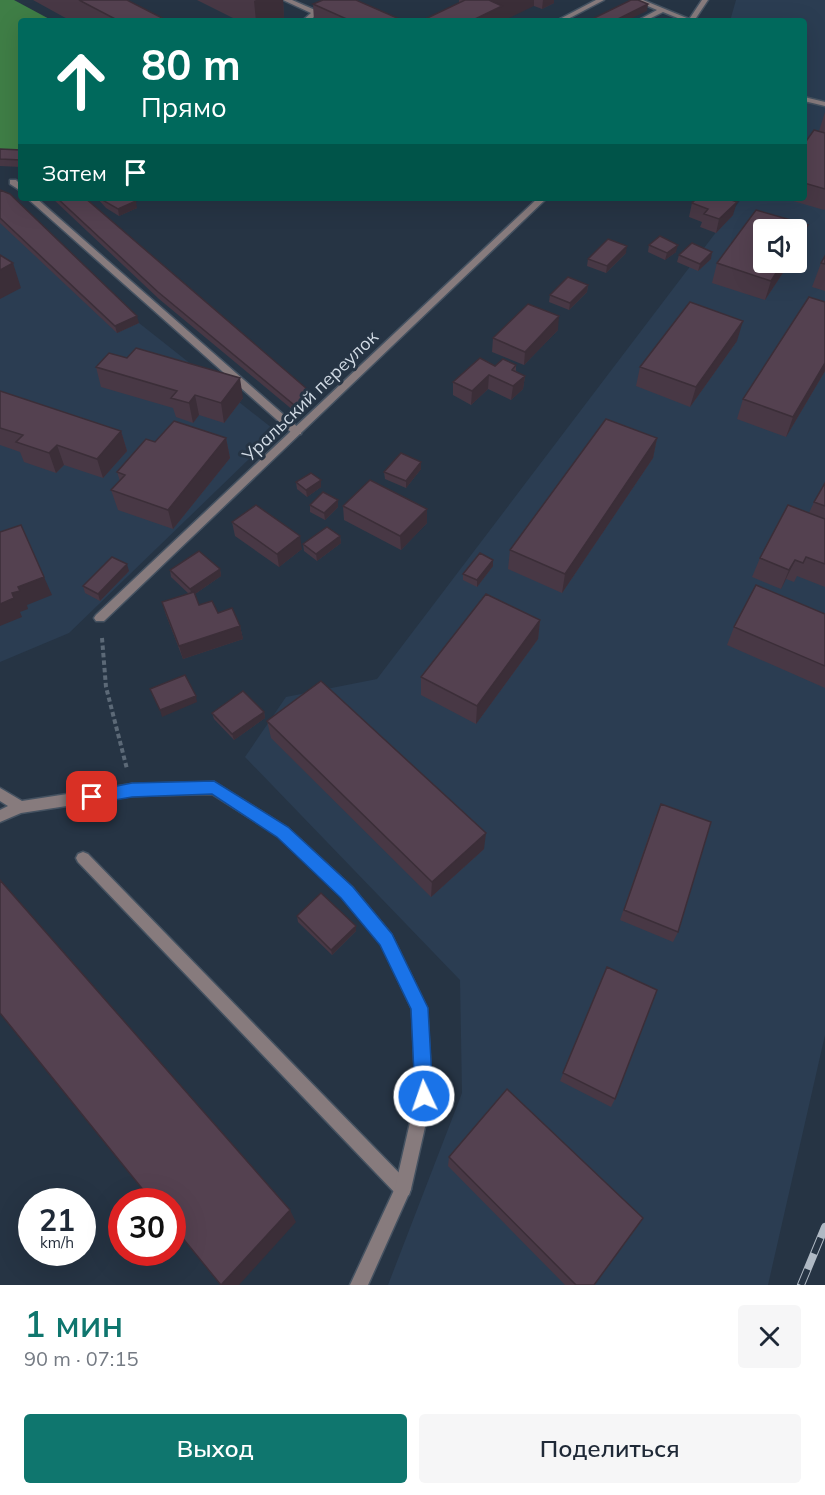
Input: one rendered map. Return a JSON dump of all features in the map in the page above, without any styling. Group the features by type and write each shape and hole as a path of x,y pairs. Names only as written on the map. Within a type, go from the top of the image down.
{"street":[{"path":"286,0 315,12"},
{"path":"565,18 601,0"},
{"path":"637,0 683,18"},
{"path":"693,18 705,0"},
{"path":"308,18 334,1"},
{"path":"646,18 662,10"},
{"path":"807,100 825,105"},
{"path":"34,201 297,432"},
{"name":"Уральский переулок","path":"100,618 540,201"},
{"path":"0,816 20,807 132,790 214,788 283,832 347,892 386,939 419,1008 424,1096 403,1189 359,1285"},
{"path":"0,794 20,807"},
{"path":"83,858 403,1189"}],"path":[{"path":"100,618 106,687 132,790"}],"shaded area":[{"path":"736,0 825,0 825,1035 768,1285 388,1285 462,1093 460,980 245,757 286,697 377,679 740,201 807,201 807,18 731,18"},
{"path":"0,196 12,201 139,323 277,432 69,633 0,662"}],"green space":[{"path":"0,0 14,0 47,18 18,18 18,154 0,154"}],"building":[{"path":"79,0 127,0 162,18 113,18"},
{"path":"323,0 356,0 397,18 344,18 313,4"},
{"path":"465,0 489,0 502,6 477,18 427,18"},
{"path":"631,0 648,4 620,18 594,18"},
{"path":"814,130 825,133 825,189 807,184 807,140"},
{"path":"0,149 18,150 18,160 0,159"},
{"path":"0,190 10,194 137,316 115,326 0,218"},
{"path":"60,201 88,201 314,395 299,409 158,292"},
{"path":"104,201 136,201 118,209"},
{"path":"694,201 737,202 719,219 704,214 708,209 692,203"},
{"path":"756,210 787,219 753,219 753,273 776,273 771,281 717,263"},
{"path":"660,236 678,245 667,253 649,245"},
{"path":"608,239 627,246 607,266 588,259"},
{"path":"692,243 712,252 700,264 679,255"},
{"path":"0,255 13,263 0,270"},
{"path":"568,277 588,285 570,303 550,295"},
{"path":"809,297 825,302 825,363 793,417 743,399"},
{"path":"690,302 743,321 696,387 640,367"},
{"path":"528,304 559,316 525,352 493,338"},
{"path":"136,348 240,378 221,403 195,395 189,403 171,398 177,391 96,367 109,353 127,358"},
{"path":"480,358 495,366 503,359 516,365 512,370 525,376 513,386 489,375 472,391 453,382"},
{"path":"0,391 121,431 97,459 57,445 49,453 16,442 23,435 0,428"},
{"path":"606,419 657,438 565,574 510,550"},
{"path":"174,421 226,438 168,510 111,490 125,475 117,472 146,439 155,442"},
{"path":"401,453 421,462 406,481 384,472"},
{"path":"311,473 321,480 306,490 296,482"},
{"path":"370,480 427,509 400,536 343,506"},
{"path":"825,483 825,506 814,502"},
{"path":"323,492 338,500 324,513 310,505"},
{"path":"256,505 300,536 277,554 232,522"},
{"path":"788,505 825,519 825,564 806,557 803,563 795,560 789,570 760,558"},
{"path":"21,525 44,577 18,587 20,591 12,593 14,598 0,604 0,532"},
{"path":"327,527 340,536 316,554 303,544"},
{"path":"199,551 220,569 190,589 170,570"},
{"path":"480,553 493,560 477,580 463,574"},
{"path":"112,557 127,564 98,594 83,586"},
{"path":"756,585 825,614 825,666 734,627"},
{"path":"194,592 199,605 212,601 218,613 232,608 240,626 179,646 162,602"},
{"path":"486,594 540,620 477,706 421,677"},
{"path":"185,675 196,696 160,710 150,689"},
{"path":"321,681 486,833 432,882 267,721"},
{"path":"243,691 264,712 232,734 212,713"},
{"path":"661,804 711,822 678,932 624,910"},
{"path":"0,880 290,1210 221,1285 186,1242 186,1188 142,1188 0,1013"},
{"path":"321,893 356,926 331,950 297,916"},
{"path":"607,967 657,990 615,1099 563,1073"},
{"path":"507,1089 643,1218 594,1285 576,1285 449,1157"}],"railway":[{"path":"801,1285 825,1227"}],"route":[{"path":"92,797 132,790 214,788 283,832 347,892 386,939 419,1008 424,1096"}]}
